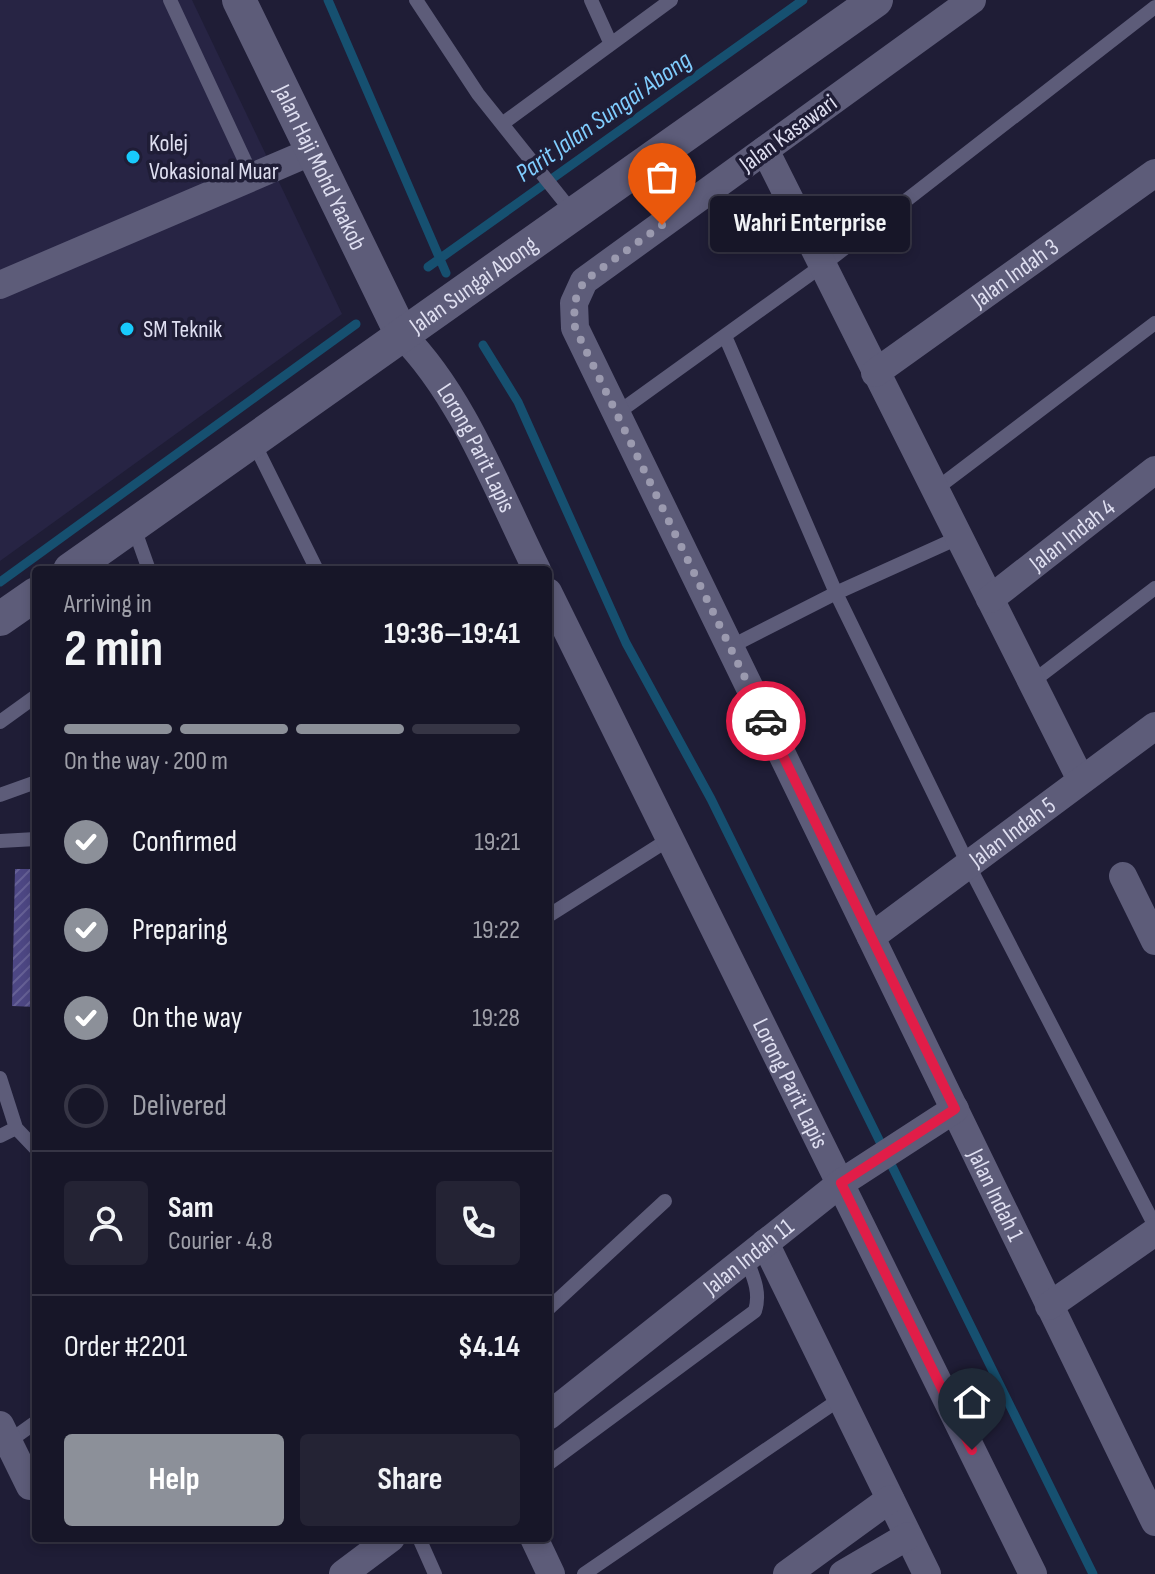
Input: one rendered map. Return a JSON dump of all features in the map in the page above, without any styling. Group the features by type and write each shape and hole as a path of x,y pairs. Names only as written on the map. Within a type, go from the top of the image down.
{"street":[{"name":"Jalan Haji Mohd Yaakob","path":"239,0 402,335"},
{"name":"Jalan Sungai Abong","path":"76,566 402,335 566,204 876,0"},
{"name":"Jalan Kasawari","path":"574,303 584,281 972,0"},
{"path":"765,150 1081,780"},
{"path":"0,285 313,151"},
{"name":"Jalan Indah 3","path":"875,373 1155,173"},
{"name":"Jalan Indah 1","path":"574,303 575,328 1049,1306 1146,1480 1155,1522"},
{"name":"Lorong Parit Lapis","path":"402,335 426,359 446,390 535,566"},
{"name":"Jalan Indah 4","path":"990,599 1155,470"},
{"path":"0,619 32,597"},
{"name":"Lorong Parit Lapis","path":"552,600 671,838 852,1175 1033,1574"},
{"name":"Jalan Indah 5","path":"871,937 1155,726"},
{"path":"1123,876 1155,941"},
{"name":"Jalan Indah 11","path":"552,1413 852,1175 955,1109"},
{"path":"1049,1306 1155,1229"},
{"path":"756,1250 843,1397 927,1574"},
{"path":"4,1433 30,1486"},
{"path":"787,1574 890,1499"},
{"path":"860,1570 908,1536"},
{"path":"343,1574 386,1542"},
{"path":"536,1542 551,1574"}],"lane":[{"path":"170,0 252,176"},
{"path":"416,0 502,124 535,161 566,204"},
{"path":"591,0 610,42"},
{"path":"502,124 671,0"},
{"path":"616,414 823,265 1155,7"},
{"path":"936,489 1155,323"},
{"path":"725,336 836,593 968,864 1155,1229"},
{"path":"253,441 315,566"},
{"path":"133,525 148,566"},
{"path":"730,647 836,593 960,537"},
{"path":"1032,682 1155,588"},
{"path":"0,722 32,699"},
{"path":"0,795 32,783"},
{"path":"552,913 671,838"},
{"path":"0,841 32,839"},
{"path":"0,1078 16,1128 32,1145"},
{"path":"0,1136 16,1128"},
{"path":"552,1305 665,1201"},
{"path":"552,1461 755,1311 758,1300 756,1250"},
{"path":"584,1574 843,1397"},
{"path":"4,1433 32,1423"},
{"path":"421,1542 435,1574"}],"shaded area":[{"name":"Kolej Vokasional Muar","path":"0,0 192,0 342,314 0,561"}],"building":[{"path":"15,869 32,869 32,1007 12,1006"}],"waterway":[{"path":"328,0 446,273"},
{"name":"Parit Jalan Sungai Abong","path":"428,267 803,0"},
{"name":"Parit Jalan Sungai Abong","path":"0,582 356,324"},
{"path":"483,345 518,402 626,643 711,799 1093,1574"}],"way so far":[{"path":"662,225 584,281 574,303 575,328 766,721"}],"place":[{"name":"Kolej Vokasional Muar","path":"133,157"},
{"name":"Wahri Enterprise","path":"662,225"},
{"name":"SM Teknik","path":"127,329"}],"route":[{"path":"766,721 955,1109 841,1183 972,1450"}]}
